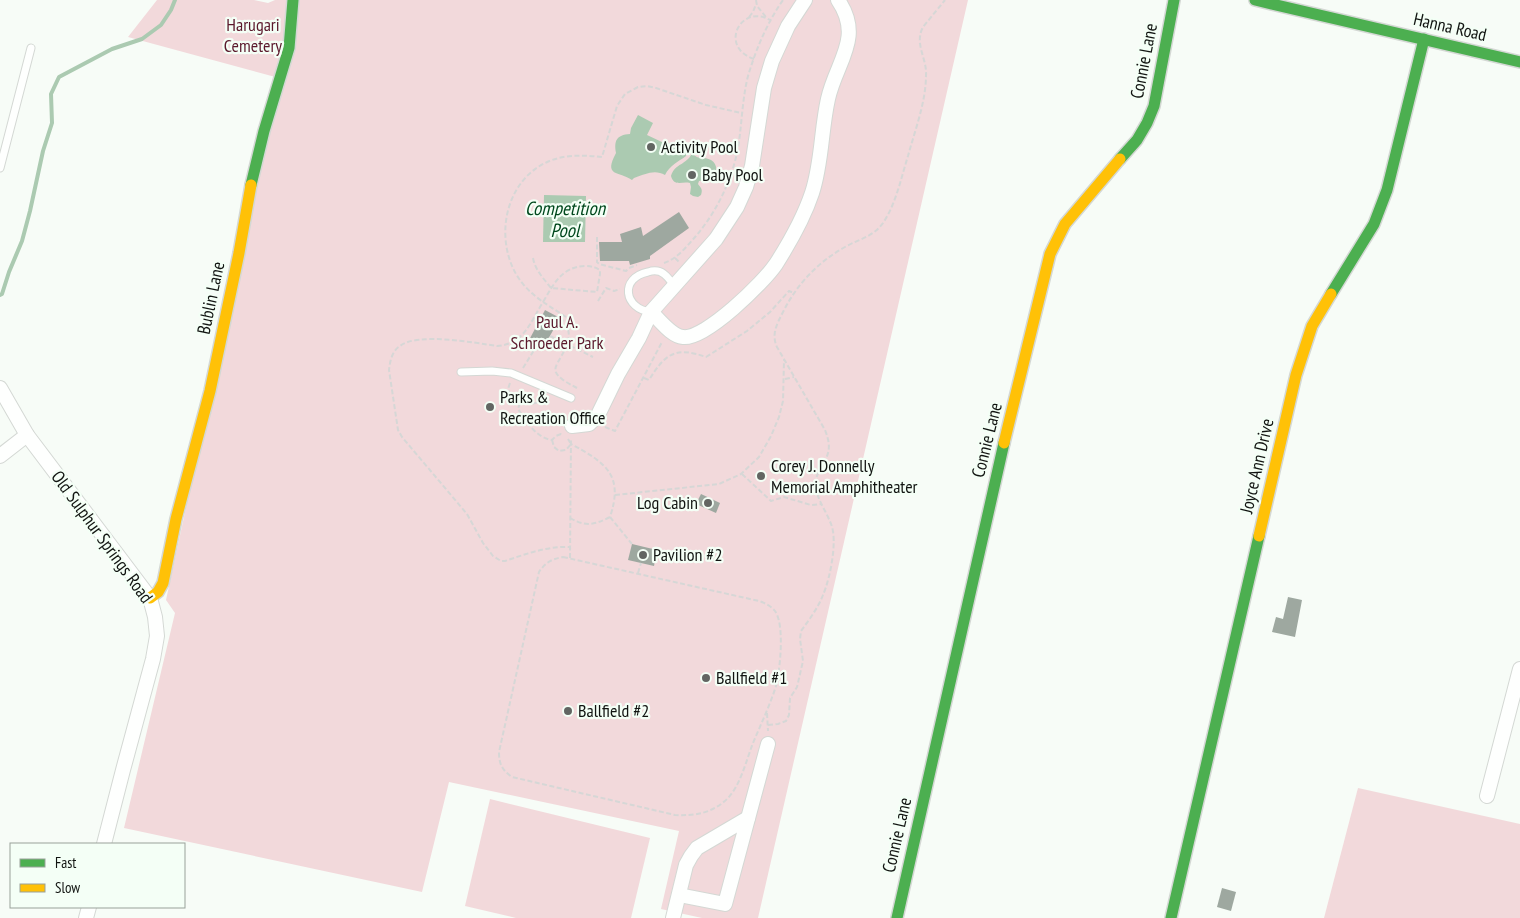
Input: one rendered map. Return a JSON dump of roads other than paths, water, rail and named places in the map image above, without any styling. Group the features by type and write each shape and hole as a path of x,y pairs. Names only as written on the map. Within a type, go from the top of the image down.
{"street":[{"name":"Bublin Lane","path":"150,598 158,592 164,583 176,519 210,391 251,186 264,131 289,48 293,0"},
{"path":"572,426 589,424 598,415 651,312 716,240 737,207 746,187 752,166 764,88 772,60 788,26 805,0"},
{"path":"651,312 677,336 693,336 716,322 734,307 776,265 792,238 812,193 832,83 846,52 850,26 846,12 838,0"},
{"name":"Connie Lane","path":"896,918 996,479 1050,254 1066,224 1137,140 1147,123 1154,106 1174,0"},
{"name":"Hanna Road","path":"1255,0 1520,62"},
{"name":"Joyce Ann Drive","path":"1171,918 1296,375 1312,326 1374,224 1381,208 1424,39"},
{"name":"Old Sulphur Springs Road","path":"0,388 28,434 150,598 156,617 156,636 152,659 104,843"},
{"path":"0,456 28,434"},
{"path":"1487,796 1520,669"},
{"path":"679,895 725,904 768,744"},
{"path":"673,918 690,856 697,848 748,818"}],"lane":[{"path":"0,168 31,48"},
{"path":"651,312 638,308 633,303 629,290 633,278 640,273 658,271 664,274 675,286"},
{"path":"461,372 492,371 512,373 572,398"}],"water":[{"name":"Activity Pool","path":"638,115 653,123 647,135 664,143 683,143 687,147 686,156 672,166 665,175 657,172 650,173 632,180 612,170 611,166 616,153 615,145 617,139 630,134"},
{"name":"Baby Pool","path":"692,153 699,158 711,160 716,166 716,172 713,176 699,181 698,184 702,191 698,197 690,194 690,183 676,183 671,176 675,169 687,160"},
{"name":"Competition Pool","path":"544,195 586,196 585,242 543,242"}],"waterway":[{"path":"0,295 22,241 43,151 52,123 51,94 59,77 112,49 142,39 161,25 175,0"}],"place":[{"name":"Activity Pool","path":"651,147"},
{"name":"Baby Pool","path":"692,175"},
{"name":"Parks & Recreation Office","path":"490,407"},
{"name":"Corey J. Donnelly Memorial Amphitheater","path":"761,476"},
{"name":"Log Cabin","path":"708,503"},
{"name":"Pavilion #2","path":"643,555"},
{"name":"Ballfield #1","path":"706,678"},
{"name":"Ballfield #2","path":"568,711"}],"park label":[{"name":"Harugari Cemetery","path":"253,35"},
{"name":"Paul A. Schroeder Park","path":"557,332"}]}
